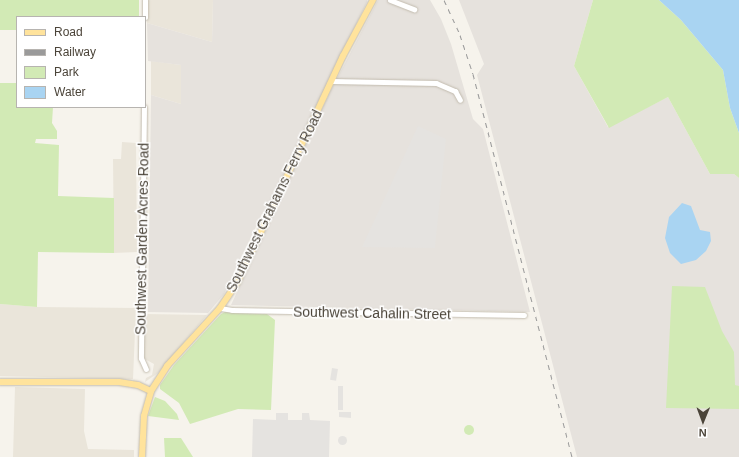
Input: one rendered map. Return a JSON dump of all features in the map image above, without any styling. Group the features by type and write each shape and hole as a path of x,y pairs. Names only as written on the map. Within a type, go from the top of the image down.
{"main road":[{"name":"Southwest Grahams Ferry Road","path":"142,457 144,416 151,391 167,366 220,308 232,290 247,263 331,81 372,0"},
{"path":"0,382 119,382 138,385 151,391"}],"street":[{"path":"145,0 145,16"},
{"path":"390,0 414,9"},
{"path":"331,81 436,82 455,91 460,100"},
{"name":"Southwest Garden Acres Road","path":"144,108 141,358 146,369"},
{"name":"Southwest Cahalin Street","path":"220,308 239,310 524,315"}],"shaded area":[{"path":"148,0 213,0 212,42 147,23"},
{"path":"213,0 367,0 367,2 224,294 208,313 148,312 151,95 181,104 181,65 148,61 147,23 212,42"},
{"path":"378,0 430,0 441,19 451,44 473,119 483,129 530,312 231,305 331,90"},
{"path":"459,0 593,0 574,66 608,127 668,97 710,174 734,174 739,178 739,457 577,457 477,75 484,64"},
{"path":"151,61 181,65 181,104 151,95"},
{"path":"418,126 446,139 435,248 362,247"},
{"path":"122,142 136,143 137,252 114,253 113,159 121,159"},
{"path":"0,304 38,307 136,308 133,379 0,376"},
{"path":"144,314 207,315 158,373 145,382 146,378 152,375 154,364 143,358"},
{"path":"332,368 338,369 336,381 330,380"},
{"path":"338,386 343,386 343,410 338,410"},
{"path":"15,387 85,389 84,431 88,449 134,450 134,457 13,457"},
{"path":"339,412 351,412 351,418 339,417"},
{"path":"276,413 288,413 288,420 302,420 302,413 309,413 310,420 330,421 329,457 252,457 253,419 276,420"},
{"path":"342,435 347,440 342,445 337,440"}],"green space":[{"path":"0,0 139,0 139,16 16,16 16,30 0,30"},
{"path":"593,0 659,0 681,20 723,70 730,108 739,133 739,178 734,174 710,174 668,97 609,128 574,66"},
{"path":"0,83 16,83 16,108 53,108 52,123 57,131 57,139 36,139 35,143 59,145 58,196 114,198 114,253 38,252 37,307 0,304"},
{"path":"672,286 705,287 722,331 734,352 735,385 739,386 739,409 666,408"},
{"path":"225,312 267,314 275,320 271,410 238,409 190,424 179,403 160,389 160,385 174,365 221,314"},
{"path":"155,397 165,401 177,414 179,420 148,416"},
{"path":"469,425 474,430 469,435 464,430"},
{"path":"164,438 181,438 193,457 165,457"}],"water":[{"path":"659,0 739,0 739,133 730,108 723,70 681,20"},
{"path":"682,203 691,206 700,230 710,232 711,241 706,251 696,260 681,264 670,253 665,238 669,217"}],"railway":[{"path":"444,0 460,35 473,74 572,457"}]}
